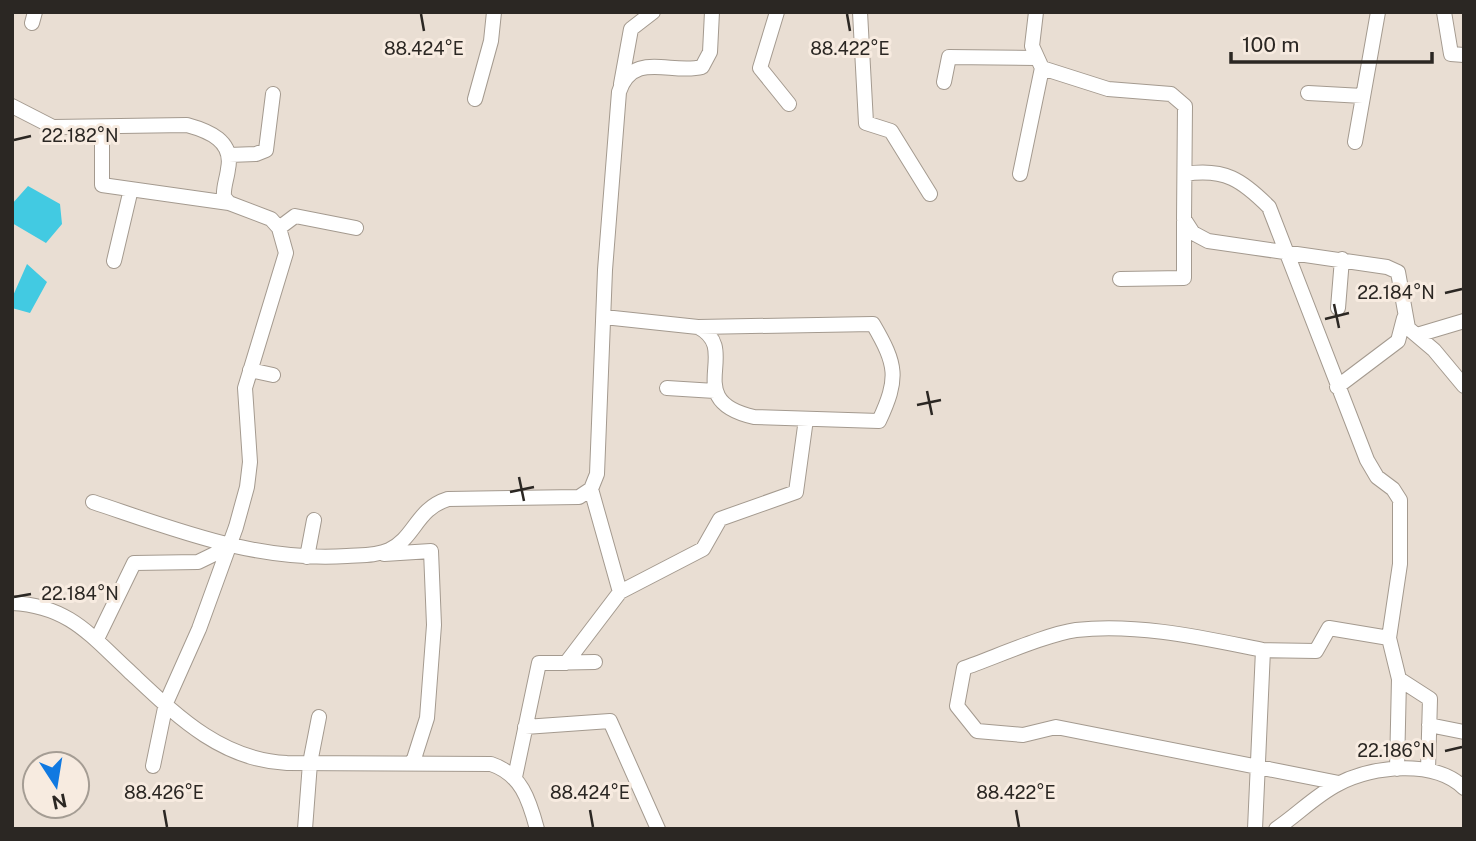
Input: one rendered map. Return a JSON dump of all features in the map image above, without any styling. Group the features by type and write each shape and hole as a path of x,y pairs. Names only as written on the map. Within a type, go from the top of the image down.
{"street":[{"path":"475,99 491,41 494,12"},
{"path":"375,554 390,549 404,539 421,514 441,502 579,497 591,489 597,474 604,317 620,92 631,29 653,12"},
{"path":"620,92 624,77 636,68 689,70 702,67 710,52 712,12"},
{"path":"777,12 760,68 789,104"},
{"path":"860,12 866,123 891,131 930,194"},
{"path":"1020,174 1039,63 1032,46 1036,12"},
{"path":"1355,142 1378,12"},
{"path":"1444,12 1451,54 1464,55"},
{"path":"944,82 949,57 1039,63 1108,89 1171,94 1180,99 1186,117 1184,278 1120,279"},
{"path":"1308,93 1363,96"},
{"path":"229,155 256,154 266,149 273,94"},
{"path":"12,107 54,127 187,125 218,138 225,144 229,155 223,190 229,203"},
{"path":"102,127 102,185 229,203 271,219 279,228 286,253 250,370 245,399 250,462 247,487 229,547 166,703 153,766"},
{"path":"1185,174 1206,171 1242,181 1269,207 1367,460 1377,477 1393,489 1400,500 1400,564 1389,638 1399,679 1397,769"},
{"path":"114,261 131,188"},
{"path":"279,228 295,216 356,228"},
{"path":"1185,219 1193,233 1208,240 1342,259 1387,267 1398,272 1402,284 1404,318 1398,341 1337,387"},
{"path":"1338,308 1342,259"},
{"path":"604,317 698,327 873,324 891,355 892,391 879,421 736,413 725,407 715,391 715,344 709,332 698,327"},
{"path":"1404,318 1408,328 1418,335 1464,386"},
{"path":"1418,335 1464,321"},
{"path":"250,370 273,376"},
{"path":"667,388 715,391"},
{"path":"566,663 621,592 703,549 720,519 796,492 806,419"},
{"path":"591,489 621,592"},
{"path":"93,502 229,547 307,557 431,551 434,625 427,718 413,762"},
{"path":"307,557 314,520"},
{"path":"97,639 134,563 198,562 229,547"},
{"path":"12,603 33,604 59,612 97,639 189,725 239,756 264,762 491,764 515,777 523,787 537,829"},
{"path":"1339,783 1056,727 1023,735 977,731 957,706 964,668 1074,630 1125,629 1199,637 1263,650 1316,651 1329,628 1389,638"},
{"path":"1255,829 1263,650"},
{"path":"515,777 539,663 595,662"},
{"path":"1399,679 1430,699 1428,770"},
{"path":"305,829 310,763 319,717"},
{"path":"525,727 610,721 657,829"},
{"path":"1429,725 1464,732"},
{"path":"1276,829 1339,783 1367,774 1397,769 1428,770 1448,776 1464,788"}],"water":[{"path":"28,186 60,204 62,224 46,243 12,223 12,204"},
{"path":"27,264 47,282 30,313 12,308 12,298"}]}
